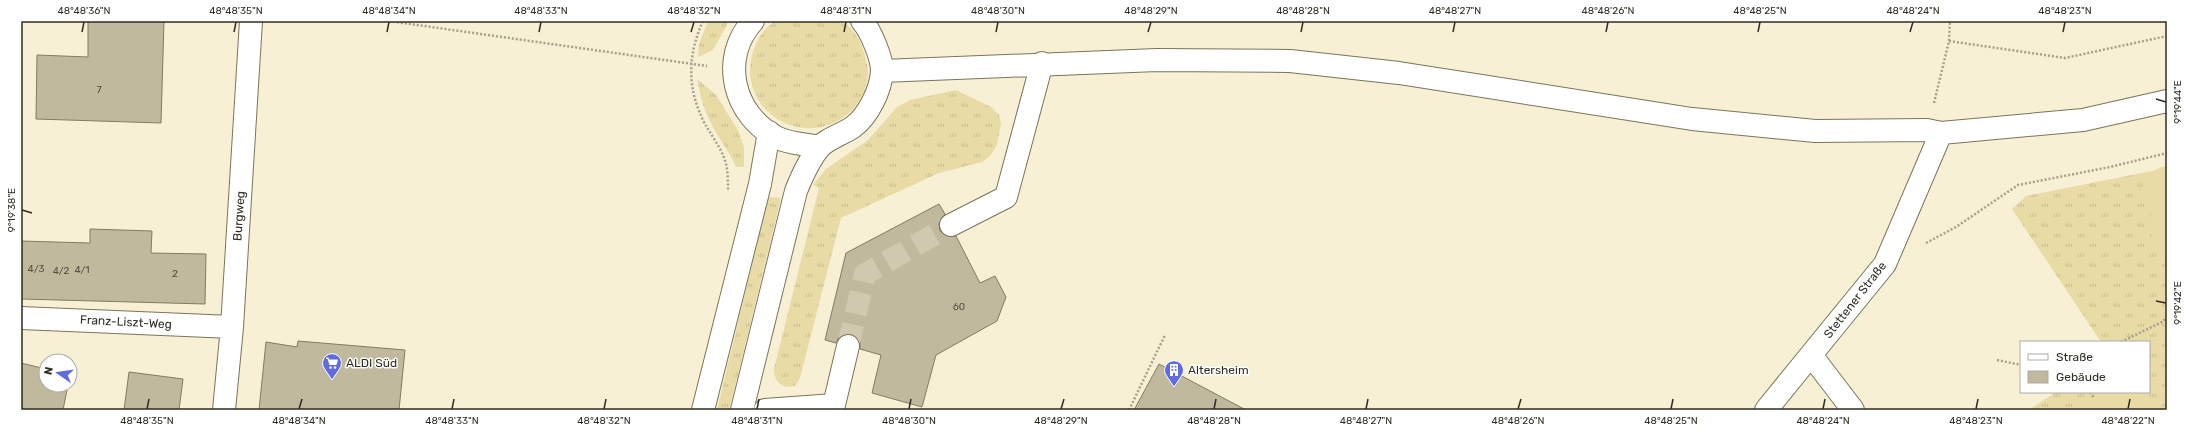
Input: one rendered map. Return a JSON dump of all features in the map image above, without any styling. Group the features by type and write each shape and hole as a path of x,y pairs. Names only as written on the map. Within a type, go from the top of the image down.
{"street":[{"name":"Burgweg","path":"224,410 232,327 251,21"},
{"path":"753,21 746,28 736,48 733,69 737,92 747,113 769,132 779,138 820,146"},
{"path":"742,410 796,191 802,176 820,146 854,126 868,110 878,90 882,71 876,44 862,21"},
{"path":"882,71 1042,63 1157,60 1290,60 1399,73 1692,119 1815,131 1934,131 2083,120 2167,101"},
{"path":"951,225 1006,197 1042,63"},
{"name":"Stettener Straße","path":"1766,410 1885,264 1934,131"},
{"path":"703,410 760,184 769,132"},
{"name":"Franz-Liszt-Weg","path":"21,318 232,327"},
{"path":"765,410 834,405 848,346"},
{"path":"1811,355 1853,410"}],"path":[{"path":"389,21 690,64"},
{"path":"703,21 695,39 690,64 691,84 697,105 727,168 728,192"},
{"path":"1934,131 1949,41 1950,21"},
{"path":"1949,41 2065,58 2167,36"},
{"path":"1885,264 1956,227 2018,185 2110,167 2167,153"},
{"path":"2123,341 2164,321 2167,315"},
{"path":"1129,410 1165,335"},
{"path":"1997,360 2020,365"},
{"path":"2091,393 2094,398"}],"green space":[{"path":"708,21 729,21 713,50 698,57 699,44"},
{"path":"776,21 841,21 857,36 867,63 868,75 860,99 849,113 830,124 810,128 791,126 775,117 761,104 753,88 750,68 755,46 766,28"},
{"path":"697,79 716,95 738,130 744,148 744,167 736,167 713,127 704,106"},
{"path":"956,90 991,107 999,115 1001,124 997,145 990,156 982,162 939,173 841,218 800,378 795,386 790,387 780,384 775,378 774,369 819,188 813,185 826,169 868,140 897,107 910,100"},
{"path":"2167,166 2167,259 2154,245 2152,238 2153,222 2144,202 2142,193 2145,182 2151,173 2161,167"},
{"path":"2167,168 2167,410 2029,410 2054,393 2150,393 2150,341 2100,341 2012,209 2026,196"},
{"path":"768,197 781,198 730,407 729,410 717,410"},
{"path":"2098,393 2146,393 2154,410 2083,410"}],"building":[{"path":"88,21 164,21 161,123 36,119 37,55 88,57"},
{"path":"939,204 945,214 939,224 940,231 950,237 956,236 980,283 995,276 1006,297 997,321 936,355 922,407 872,393 881,355 860,349 860,342 856,337 845,334 839,337 836,343 825,340 846,253"},
{"path":"90,229 152,231 151,253 206,254 205,304 21,299 21,241 90,243"},
{"name":"ALDI Süd","path":"298,341 405,350 399,410 259,410 266,342 297,347"},
{"path":"21,363 38,367 38,393 66,393 63,410 21,410"},
{"name":"Altersheim","path":"1159,364 1246,410 1134,410"},
{"path":"129,372 183,379 179,410 124,410"}],"tunnel":[{"path":"848,346 865,274 951,225"}],"place":[{"name":"ALDI Süd","path":"332,380"},
{"name":"Altersheim","path":"1174,387"}]}
